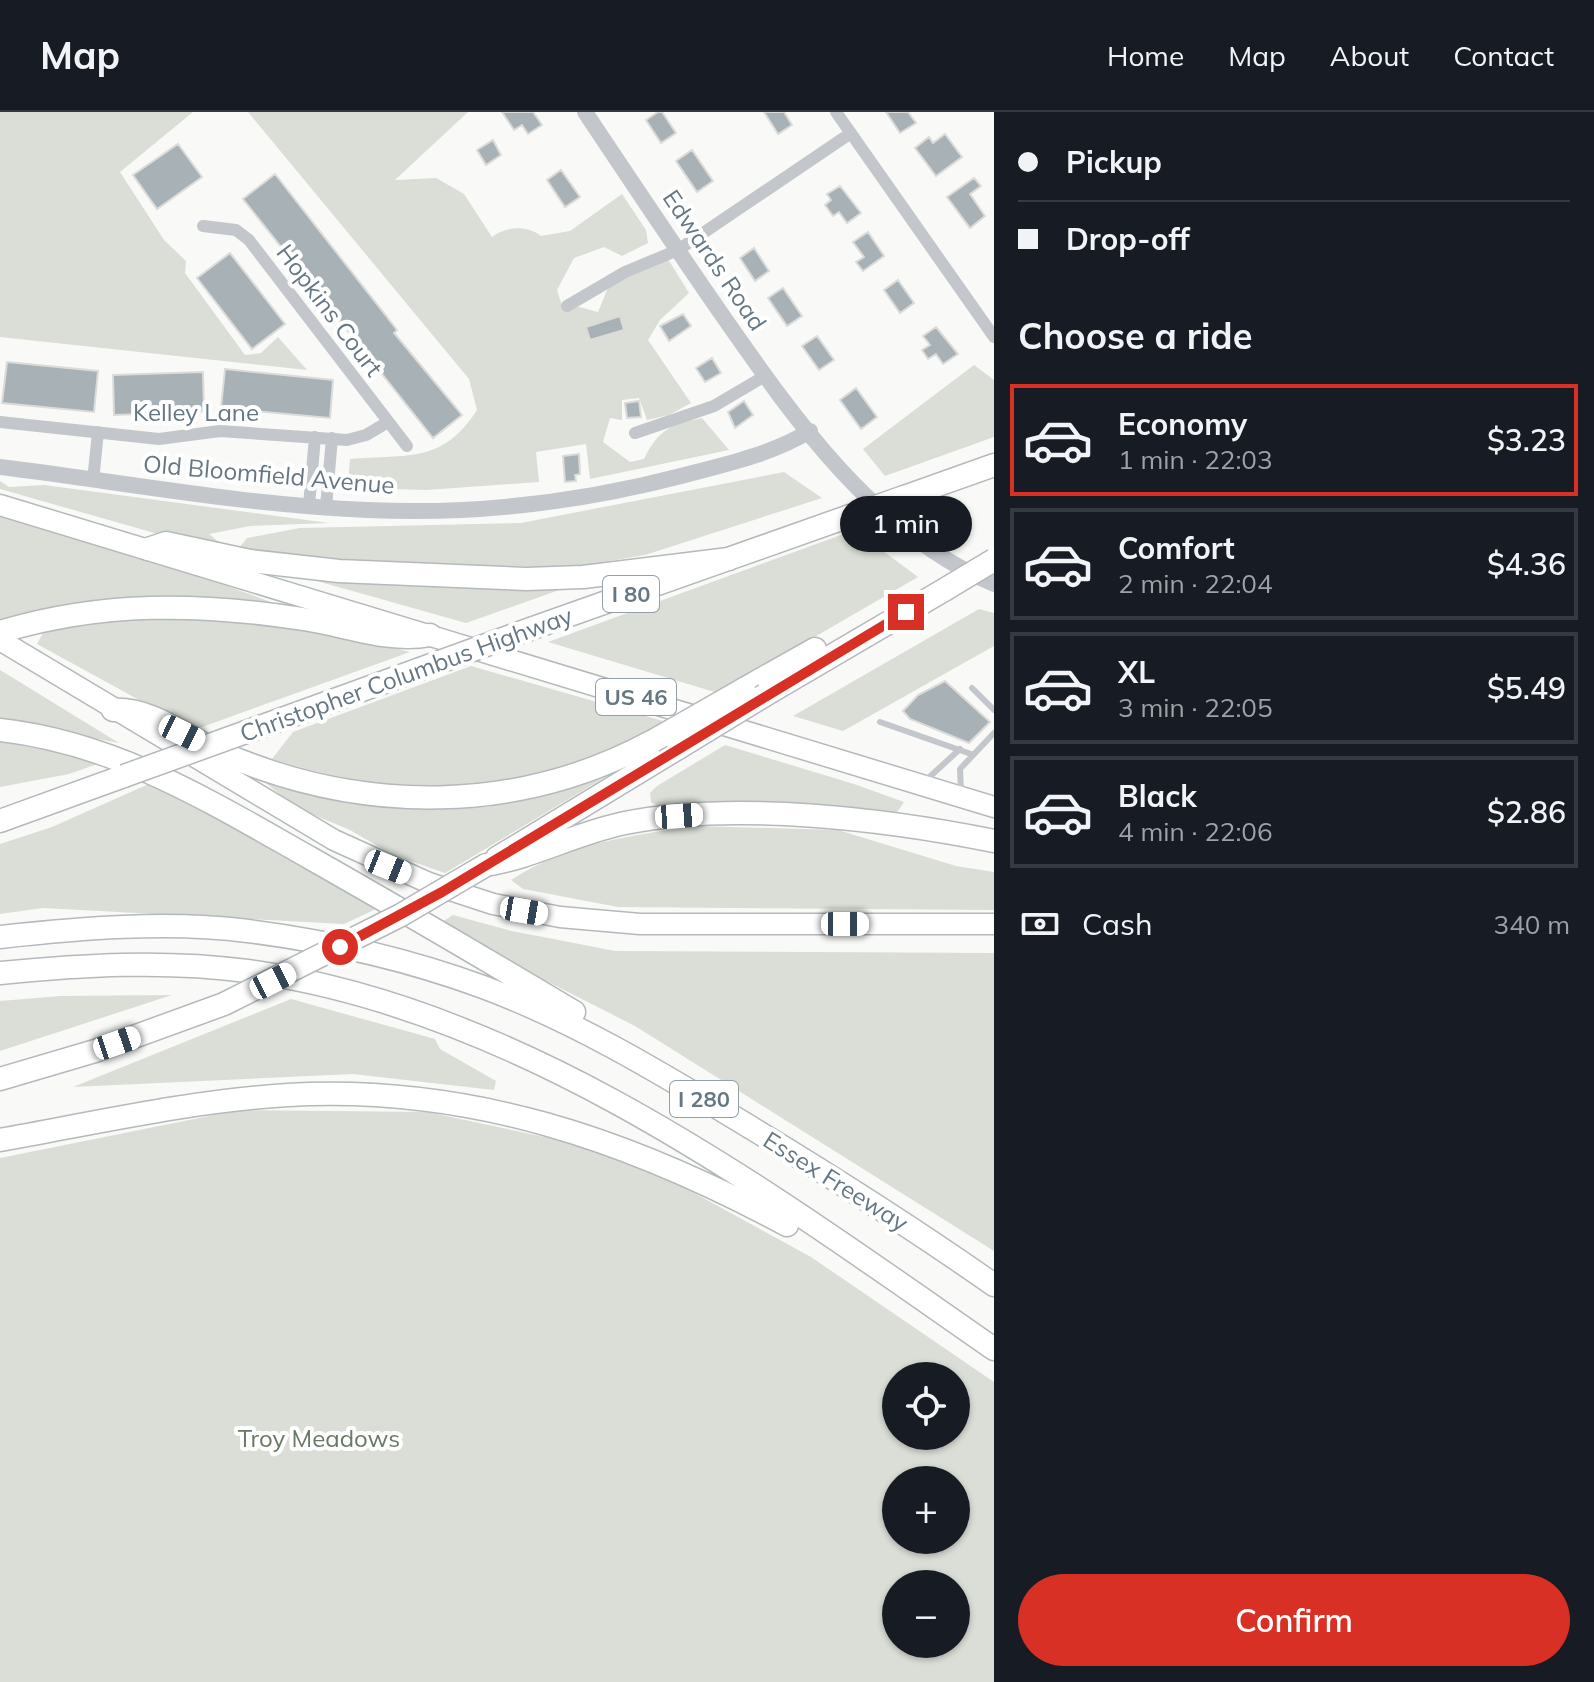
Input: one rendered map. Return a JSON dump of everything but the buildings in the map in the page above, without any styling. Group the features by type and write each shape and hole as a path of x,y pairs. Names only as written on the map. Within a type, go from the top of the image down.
{"highway":[{"name":"Christopher Columbus Highway","path":"0,821 994,465"},
{"name":"US 46","path":"0,505 963,798 992,804"},
{"path":"148,549 166,543 250,561 339,571 526,579 583,577 729,559"},
{"path":"0,1079 95,1051 224,1004 375,929 678,748 754,692 855,626 886,624 994,560"},
{"path":"0,632 52,618 113,608 184,606 303,619 406,639 430,635"},
{"path":"0,640 113,710 360,854 429,883 493,904 560,917 640,924 994,924"},
{"path":"113,710 133,708 224,754 281,774 335,788 411,799 483,797 542,786 598,768 754,692"},
{"path":"0,730 70,741 103,751 212,801 582,1017 591,1035"},
{"path":"486,865 524,859 574,837 617,825 697,815 828,820 994,841"},
{"path":"0,937 122,927 186,927 246,931 328,944 481,986 591,1035"},
{"path":"0,973 118,965 220,968 325,985 435,1019 509,1048 629,1111 781,1204 994,1349"},
{"name":"Essex Freeway","path":"591,1035 803,1159 994,1285"},
{"path":"0,1140 174,1108 290,1095 391,1096 451,1103 562,1127 646,1156 726,1191 899,1283"}],"street":[{"name":"Edwards Road","path":"585,112 765,376 810,431"},
{"path":"836,112 994,337"},
{"path":"567,306 625,272 678,250 851,133"},
{"name":"Hopkins Court","path":"203,226 236,230 249,240 407,446"},
{"path":"635,433 714,406 765,376"},
{"name":"Kelley Lane","path":"0,422 159,439 220,431 358,438 388,422"},
{"path":"810,431 893,522 926,548 994,584"},
{"name":"Old Bloomfield Avenue","path":"0,467 93,481 326,507 472,509 599,494 736,461 791,443 810,431"},
{"path":"93,481 98,432"},
{"path":"309,505 315,437"},
{"path":"326,507 332,438"}],"lane":[{"path":"972,688 994,710"},
{"path":"880,722 971,754"},
{"path":"963,798 958,774 971,754 994,733"},
{"path":"920,785 960,749"}],"green space":[{"path":"0,112 193,112 120,172 164,240 186,261 185,273 245,355 261,353 278,337 307,370 0,337"},
{"path":"248,112 468,112 395,180 436,178 464,194 492,237 516,228 541,236 570,231 622,194 646,230 648,243 622,256 604,247 574,258 557,290 563,309 576,306 598,312 612,278 668,259 689,293 660,320 648,340 691,403 669,415 647,420 639,398 622,400 622,420 610,418 603,442 630,462 644,459 655,441 667,430 702,418 729,450 590,479 586,444 536,452 539,482 426,490 356,488 348,483 350,459 422,453 451,440 477,410 469,379"},
{"path":"974,365 994,380 994,437 885,476 863,449"},
{"path":"784,472 822,498 645,555 569,568 314,560 239,548 247,538 300,528 521,523"},
{"path":"0,481 9,487 44,485 329,523 250,526 209,534 229,550 165,536 0,489"},
{"path":"0,515 184,570 279,605 152,596 74,604 0,622"},
{"path":"871,524 877,529 875,545 918,577 718,693 548,642"},
{"path":"317,581 562,589 466,623"},
{"path":"979,609 994,613 994,646 843,731 793,716"},
{"path":"189,613 342,634 410,652 194,730 37,644 43,633 104,618"},
{"path":"471,666 670,723 569,766 522,779 476,786 429,788 380,783 328,774 272,759 293,732"},
{"path":"0,670 119,743 0,720"},
{"path":"0,736 106,761 69,774 0,787"},
{"path":"725,745 904,802 896,814 795,804 660,807 651,802 650,793 657,786"},
{"path":"624,766 445,873 393,855 350,830 297,808 258,777 345,798 346,803 419,809 490,807 490,803"},
{"path":"160,779 378,908 344,924 43,908 0,914 0,844 52,827"},
{"path":"695,826 838,830 956,866 994,872 994,910 618,907 523,889 511,880 533,867 577,849"},
{"path":"453,915 512,931 615,951 994,953 994,1251 635,1026 509,962 442,922"},
{"path":"172,995 0,1051 0,1001 60,996"},
{"path":"291,999 435,1039 440,1049 496,1081 494,1090 353,1074 73,1087"},
{"name":"Troy Meadows","path":"239,1110 427,1112 573,1143 676,1183 811,1257 965,1362 882,1362 882,1450 970,1450 970,1366 994,1382 994,1682 0,1682 0,1158"}],"route":[{"path":"340,947 442,892 906,612"}]}
